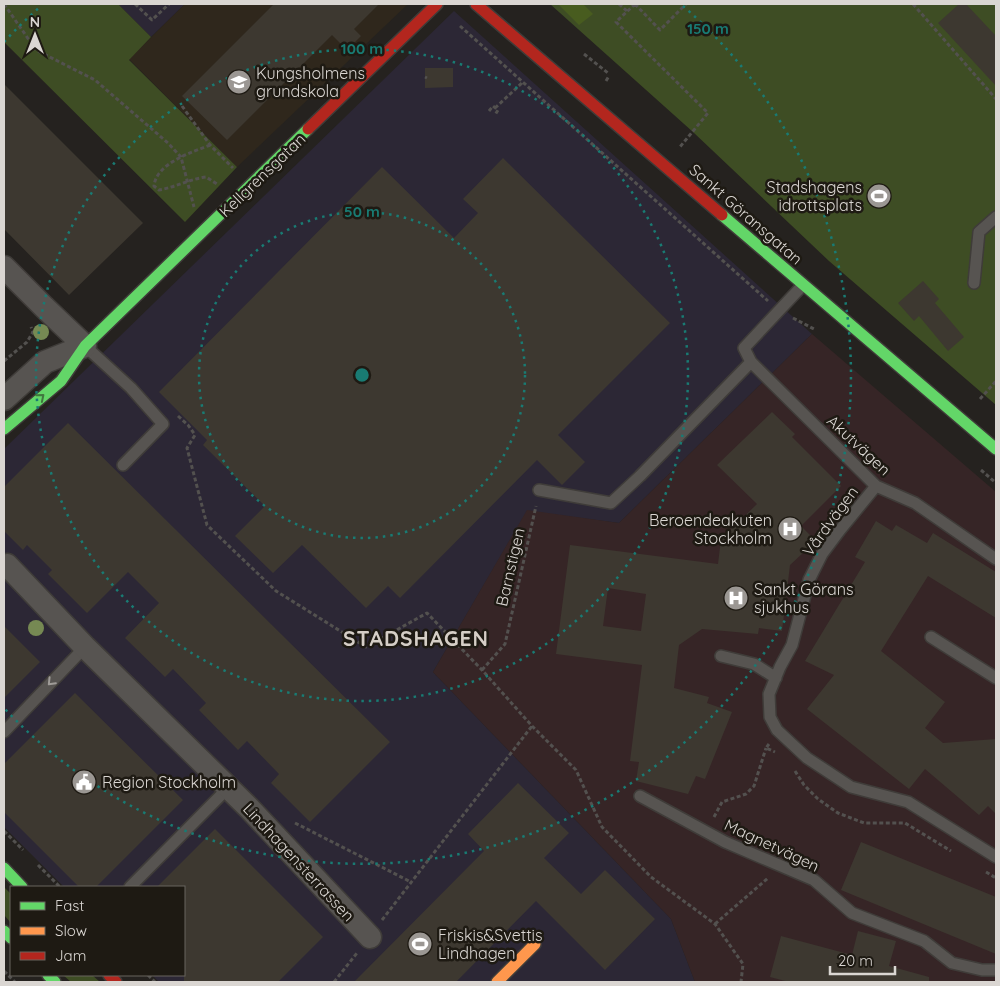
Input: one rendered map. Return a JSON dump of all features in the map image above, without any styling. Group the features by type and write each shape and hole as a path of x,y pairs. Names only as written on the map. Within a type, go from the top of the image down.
{"street":[{"name":"Kellgrensgatan","path":"4,429 61,381 86,346 438,4"},
{"name":"Sankt Göransgatan","path":"476,4 996,449"},
{"path":"4,267 86,346"},
{"name":"Kellgrensgatan","path":"4,399 45,362 86,346"},
{"name":"Lindhagensterrassen","path":"7,565 85,647 249,808 370,937"},
{"path":"4,868 21,886"},
{"path":"497,982 535,944"}],"lane":[{"path":"974,284 979,232 996,217"},
{"path":"778,311 803,285"},
{"name":"Akutvägen","path":"778,311 744,348 751,362 876,486 914,503 996,559"},
{"path":"86,346 131,388 163,424 124,465"},
{"path":"539,490 611,503 640,476 751,362"},
{"name":"Vårdvägen","path":"776,730 770,717 769,694 780,667 792,646 809,580 822,554 876,486"},
{"path":"931,637 996,678"},
{"path":"4,732 85,647"},
{"path":"721,656 754,664 776,678"},
{"path":"776,730 807,758 851,787 908,802 996,856"},
{"path":"131,886 228,788"},
{"name":"Magnetvägen","path":"640,796 725,842 814,880 852,914 924,941 952,963 982,970 996,970"}],"path":[{"path":"4,4 36,50 95,80 168,143 181,157 194,207"},
{"path":"135,4 152,20 169,4"},
{"path":"619,4 627,12"},
{"path":"684,142 708,113 616,22 635,4 660,30 686,4"},
{"path":"913,4 996,99"},
{"path":"460,26 778,311"},
{"path":"584,54 609,75 606,81"},
{"path":"489,111 493,106 496,108 522,82"},
{"path":"182,106 210,145 233,168"},
{"path":"495,115 498,110 496,108"},
{"path":"210,145 181,157 168,166 158,175 154,186 160,190 172,188 188,181 206,177 217,184"},
{"path":"4,361 27,342 33,332 29,321"},
{"path":"980,399 996,382"},
{"path":"178,416 195,434 186,448 207,525 276,591 366,647 427,613 532,726 576,770 602,827 650,877 715,924 742,964 741,982"},
{"name":"Barnstigen","path":"482,670 505,644 539,490"},
{"path":"391,908 532,726"},
{"path":"722,802 746,794 754,786 766,748 776,730"},
{"path":"766,748 780,754"},
{"path":"791,764 804,785 818,800 838,812 864,823 905,823 955,853"},
{"path":"287,820 411,882"},
{"path":"715,924 781,866"},
{"path":"980,868 996,878"},
{"path":"4,971 15,982"}],"shaded area":[{"path":"118,4 185,4 151,37"},
{"name":"Kungsholmens grundskola","path":"185,4 408,4 237,167 129,59"},
{"path":"454,11 812,334 619,523 527,511 433,672 671,919 695,982 159,982 153,976 185,976 185,886 63,886 4,827 4,449"},
{"name":"Sankt Görans sjukhus","path":"812,334 996,492 996,982 695,982 671,919 433,672 527,510 619,523"}],"green space":[{"path":"4,4 118,4 151,37 129,60 237,167 185,222 4,42"},
{"name":"Stadshagens idrottsplats","path":"550,4 996,4 996,405 829,261 693,132"},
{"path":"558,4 583,4 593,14 579,25"},
{"path":"4,887 10,893 10,922 4,915"},
{"path":"64,976 93,976 100,982 71,982"}],"building":[{"path":"274,4 379,4 354,29 361,36 347,50 332,35 227,140 182,96"},
{"path":"959,4 966,4 996,36 996,86 938,23"},
{"path":"425,68 453,68 453,87 425,88"},
{"path":"4,84 143,223 69,295 4,229"},
{"path":"503,158 670,323 558,435 585,462 562,485 537,460 400,598 388,586 366,608 302,545 273,573 235,536 265,506 203,445 207,440 159,392 382,167 454,238 478,213 463,199"},
{"path":"923,281 939,299 935,303 964,337 948,351 919,316 914,321 898,303"},
{"path":"772,412 795,434 792,437 841,486 801,526 816,541 790,565 782,631 759,628 758,634 702,629 679,645 674,688 709,697 707,703 732,712 705,779 696,776 688,794 636,781 639,762 630,761 642,665 556,654 570,545 718,564 721,539 757,504 717,465","holes":["608,588 646,594 641,631 603,626"]},
{"path":"68,423 390,742 310,822 271,783 279,774 247,741 238,750 199,710 206,703 173,669 165,677 125,638 159,603 128,572 87,613 48,574 52,570 27,545 23,550 4,531 4,487"},
{"path":"876,521 892,531 896,525 927,543 933,533 996,572 996,618 928,576 881,651 945,702 925,728 943,743 996,739 996,814 988,806 979,815 925,769 909,789 807,709 834,675 805,661 865,562 855,557"},
{"path":"4,626 40,662 4,698"},
{"name":"Region Stockholm","path":"75,693 183,800 97,886 78,886 4,812 4,764"},
{"path":"518,783 569,833 544,858 581,894 605,870 655,919 605,970 536,901 456,982 354,982 484,851 468,834"},
{"path":"215,829 323,937 278,982 184,982 185,886 158,886"},
{"path":"861,842 996,897 996,954 841,890"},
{"path":"858,931 896,941 889,966 929,977 929,982 789,982 770,977 781,936 852,955"}],"traffic: fast":[{"path":"4,429 61,381 85,346 308,129"},
{"path":"722,215 996,449"},
{"path":"4,868 21,886"},
{"path":"4,931 10,937"},
{"path":"49,976 55,982"}],"traffic: slow":[{"path":"497,982 535,944"}],"traffic: jam":[{"path":"308,129 437,4"},
{"path":"476,4 722,215"},
{"path":"110,976 116,982"}],"place":[{"name":"Kungsholmens grundskola","path":"239,82"},
{"name":"Stadshagens idrottsplats","path":"879,196"},
{"name":"Beroendeakuten Stockholm","path":"790,529"},
{"name":"Sankt Görans sjukhus","path":"736,598"},
{"name":"Region Stockholm","path":"84,782"},
{"name":"Friskis&Svettis Lindhagen","path":"420,944"}],"district":[{"name":"STADSHAGEN","path":"416,639"}]}
